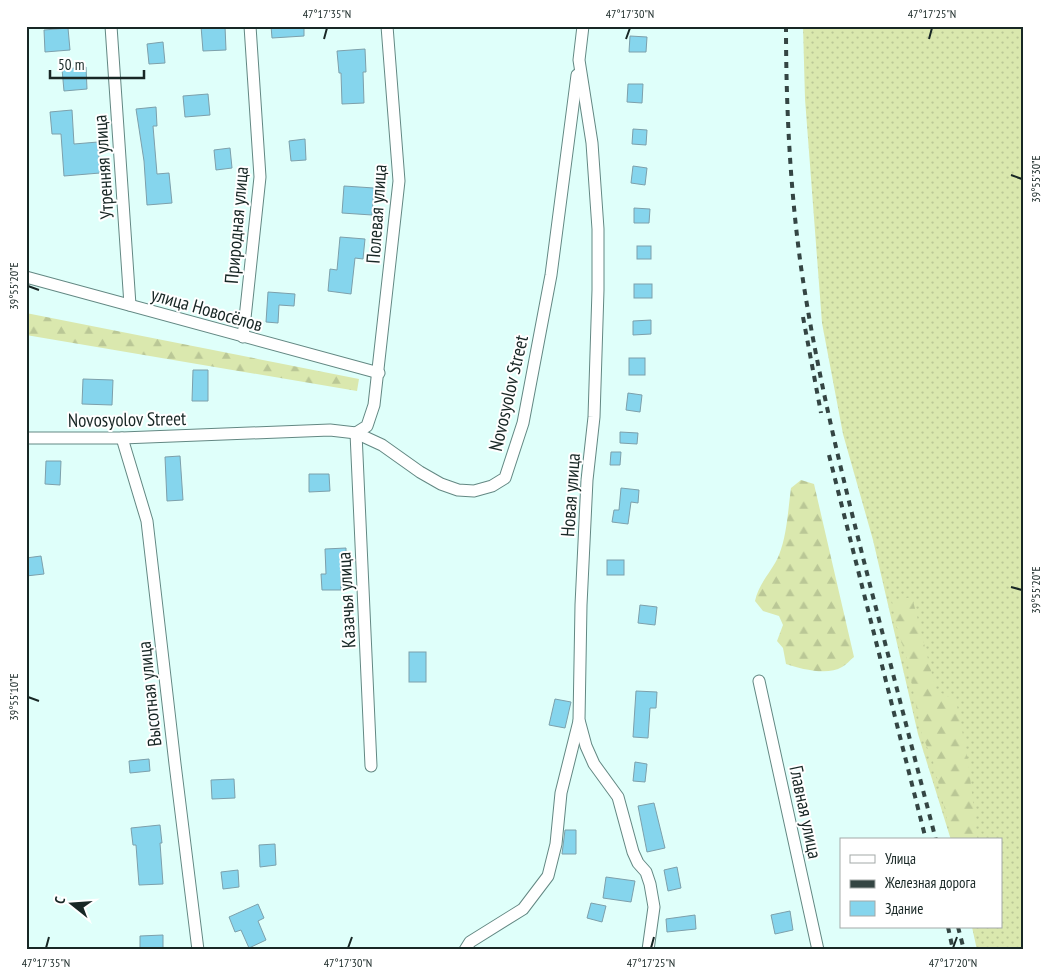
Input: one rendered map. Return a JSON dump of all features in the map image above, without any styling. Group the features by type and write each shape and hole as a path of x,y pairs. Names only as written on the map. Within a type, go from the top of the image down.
{"street":[{"name":"Утренняя улица","path":"110,26 130,305"},
{"name":"Природная улица","path":"243,338 260,177 250,26"},
{"name":"Полевая улица","path":"356,433 367,426 374,405 399,180 387,26"},
{"name":"Новая улица","path":"582,26 578,60 592,143 598,229 598,290 594,408 587,480 581,605 579,720 586,746 594,764 618,797 633,852 648,878 654,907 648,950"},
{"name":"Novosyolov Street","path":"26,438 122,438 330,430 356,433 382,445 420,472 441,484 458,490 474,491 492,486 505,478 523,423 551,275 578,60"},
{"name":"улица Новосёлов","path":"26,277 243,338 379,373"},
{"name":"Казачья улица","path":"356,433 371,766"},
{"name":"Высотная улица","path":"122,438 148,521 198,950"},
{"name":"Главная улица","path":"759,681 818,950"},
{"path":"465,950 470,942 523,909 548,876 556,844 561,793 579,720"}],"green space":[{"path":"803,26 1024,26 1024,950 977,950 972,928 1002,928 1002,838 950,838 918,734 873,540 843,434 822,323 805,99"},
{"path":"26,313 359,379 357,391 26,335"},
{"path":"801,480 814,484 854,657 836,670 807,670 786,664 783,648 777,641 783,625 779,616 763,611 755,601 759,588 776,561 782,547 791,488"},
{"path":"912,597 936,690 956,701 968,760 976,838 952,838 933,761 922,735 907,659 896,624 892,601"}],"building":[{"path":"201,26 225,26 226,50 203,51"},
{"path":"271,26 304,26 304,36 272,38"},
{"path":"68,28 70,50 45,52 44,30"},
{"path":"630,36 647,37 646,52 629,52"},
{"path":"163,42 165,63 149,64 147,44"},
{"path":"365,49 366,72 363,72 364,103 342,104 341,73 339,73 337,51"},
{"path":"86,67 87,89 64,91 62,69"},
{"path":"628,84 643,84 642,103 627,102"},
{"path":"208,94 210,115 185,117 183,96"},
{"path":"156,107 157,126 153,126 157,174 169,173 172,203 147,205 144,161 136,109"},
{"path":"72,110 74,144 98,142 100,173 64,176 61,134 52,134 50,112"},
{"path":"633,129 647,130 646,145 632,144"},
{"path":"305,139 306,160 291,161 289,141"},
{"path":"230,148 232,168 216,170 214,150"},
{"path":"633,166 647,168 645,185 631,183"},
{"path":"344,186 374,188 372,215 342,213"},
{"path":"634,208 650,209 649,223 634,223"},
{"path":"340,237 365,239 363,259 355,258 351,294 328,291 330,269 337,270"},
{"path":"637,246 651,246 651,259 637,259"},
{"path":"634,284 652,284 652,298 634,298"},
{"path":"268,292 295,294 294,306 279,305 278,323 266,322"},
{"path":"651,320 651,334 633,335 633,321"},
{"path":"629,358 645,358 645,375 629,375"},
{"path":"193,370 208,370 208,401 192,401"},
{"path":"83,379 113,380 112,405 82,404"},
{"path":"628,393 642,395 640,412 626,410"},
{"path":"620,432 638,433 637,444 620,443"},
{"path":"611,452 621,452 620,465 610,465"},
{"path":"180,456 183,500 167,501 165,457"},
{"path":"46,461 61,461 60,485 45,484"},
{"path":"309,474 329,474 330,491 309,492"},
{"path":"621,488 639,490 638,503 631,502 628,524 612,522 614,510 619,510"},
{"path":"346,548 346,566 341,566 341,590 322,590 321,574 326,574 325,549"},
{"path":"41,556 44,574 26,576 26,558"},
{"path":"607,560 624,560 624,575 607,575"},
{"path":"640,605 657,607 655,625 638,623"},
{"path":"409,652 426,652 426,682 409,682"},
{"path":"636,691 657,692 656,708 650,708 648,738 633,737"},
{"path":"555,699 571,702 565,728 549,725"},
{"path":"149,759 150,771 130,773 129,761"},
{"path":"635,762 647,764 645,782 633,781"},
{"path":"234,779 235,798 212,799 211,780"},
{"path":"654,803 665,848 647,852 638,806"},
{"path":"160,825 163,884 139,885 136,845 133,845 131,828"},
{"path":"565,830 576,830 576,854 562,854"},
{"path":"275,844 276,865 260,867 259,845"},
{"path":"677,867 681,888 668,891 664,870"},
{"path":"238,870 239,887 223,889 221,872"},
{"path":"606,877 635,881 631,902 603,898"},
{"path":"591,903 606,906 602,922 587,918"},
{"path":"258,904 264,918 258,921 266,940 249,948 241,930 235,932 229,917"},
{"path":"790,911 793,930 775,934 771,915"},
{"path":"695,915 696,929 667,932 666,919"},
{"path":"163,935 163,950 140,950 140,936"}],"railway":[{"path":"786,26 791,177 807,308 851,509 935,838"},
{"path":"803,317 821,413"},
{"path":"829,455 925,838"},
{"path":"948,928 953,950"},
{"path":"958,928 964,950"}]}
